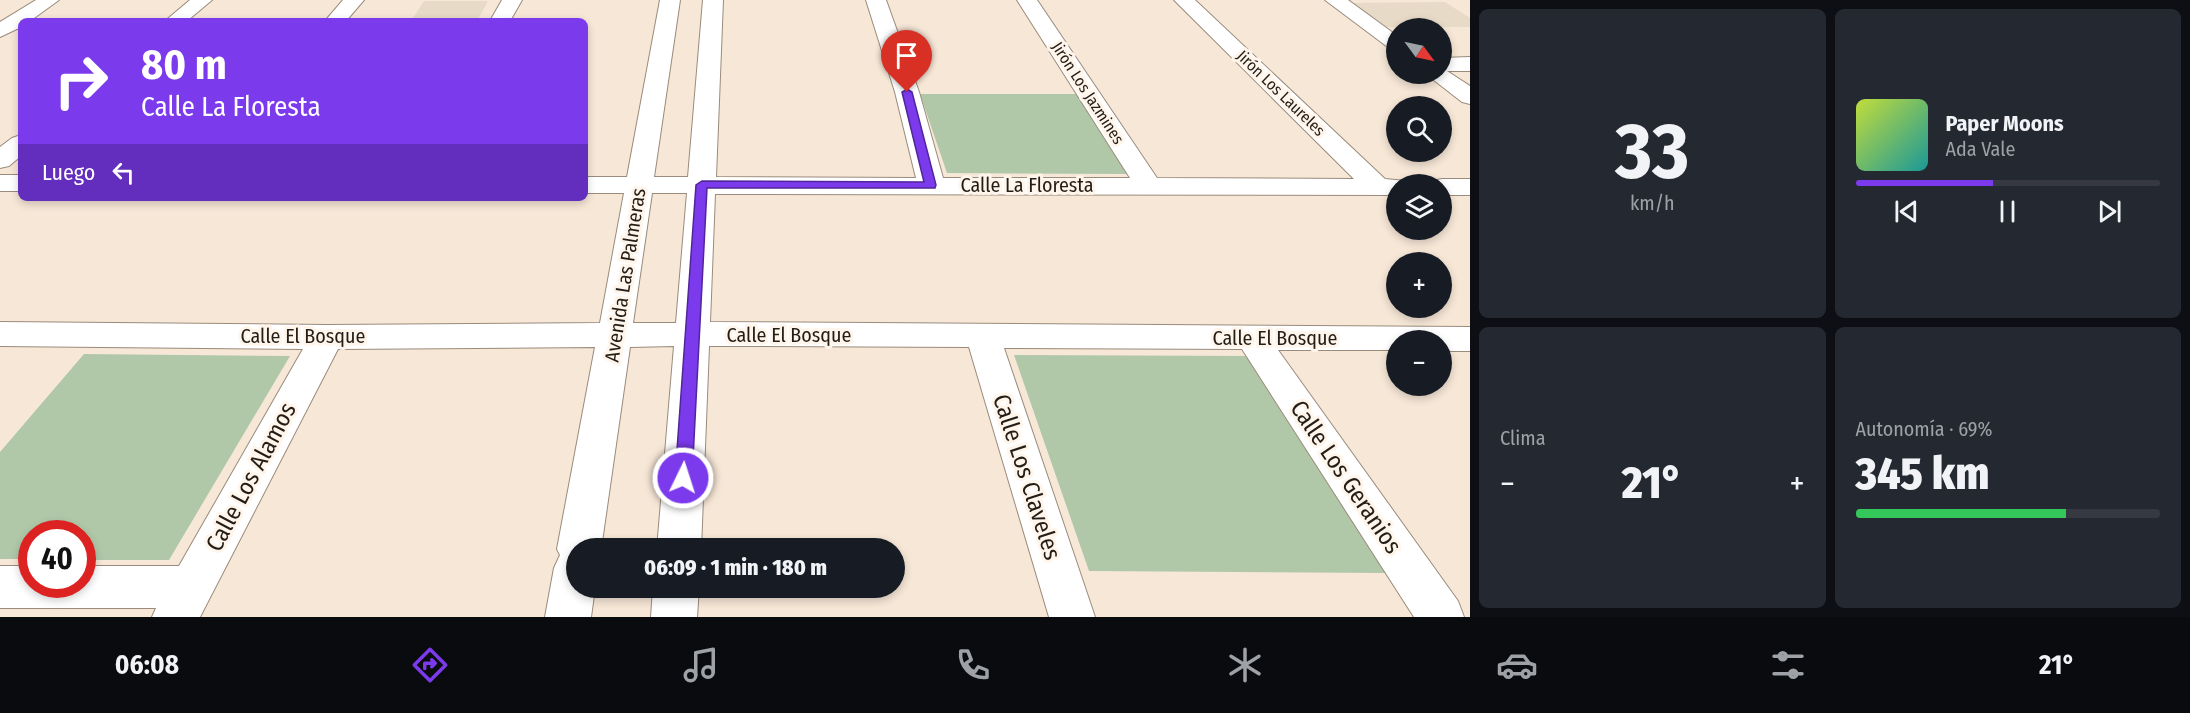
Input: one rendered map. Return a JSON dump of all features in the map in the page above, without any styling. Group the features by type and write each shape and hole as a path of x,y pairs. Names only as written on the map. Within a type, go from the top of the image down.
{"street":[{"path":"21,18 49,0"},
{"path":"179,18 202,0"},
{"path":"338,18 354,0"},
{"path":"502,18 512,0"},
{"name":"Avenida Las Palmeras","path":"581,538 670,0"},
{"path":"680,538 714,0"},
{"path":"876,0 907,92 931,185"},
{"name":"Jirón Los Jazmines","path":"1027,0 1149,186"},
{"name":"Jirón Los Laureles","path":"1184,0 1386,186"},
{"path":"1335,0 1386,37"},
{"path":"0,31 18,20"},
{"path":"1452,64 1470,64"},
{"path":"1451,84 1470,97"},
{"path":"0,160 18,145"},
{"path":"0,183 18,183"},
{"name":"Calle La Floresta","path":"588,185 1386,187"},
{"path":"1452,187 1470,187"},
{"name":"Calle El Bosque","path":"0,334 327,337 693,335 1470,339"},
{"name":"Calle Los Claveles","path":"983,336 1071,617"},
{"name":"Calle Los Alamos","path":"183,602 327,337"},
{"name":"Calle Los Geranios","path":"1252,338 1441,617"},
{"path":"0,587 183,602"},
{"path":"568,617 571,598"},
{"path":"674,617 675,598"}],"shaded area":[{"path":"424,1 488,1 479,18 413,18"},
{"path":"1445,2 1470,18 1470,27 1452,27 1452,18 1386,18 1386,27 1382,27 1351,3"}],"green space":[{"path":"920,94 1078,94 1129,174 947,173"},
{"path":"84,354 290,356 169,560 96,560 96,520 18,520 18,559 0,559 0,452"},
{"path":"1014,355 1248,356 1387,573 1089,571"}],"route":[{"path":"683,478 702,185 931,185 907,92"}]}
